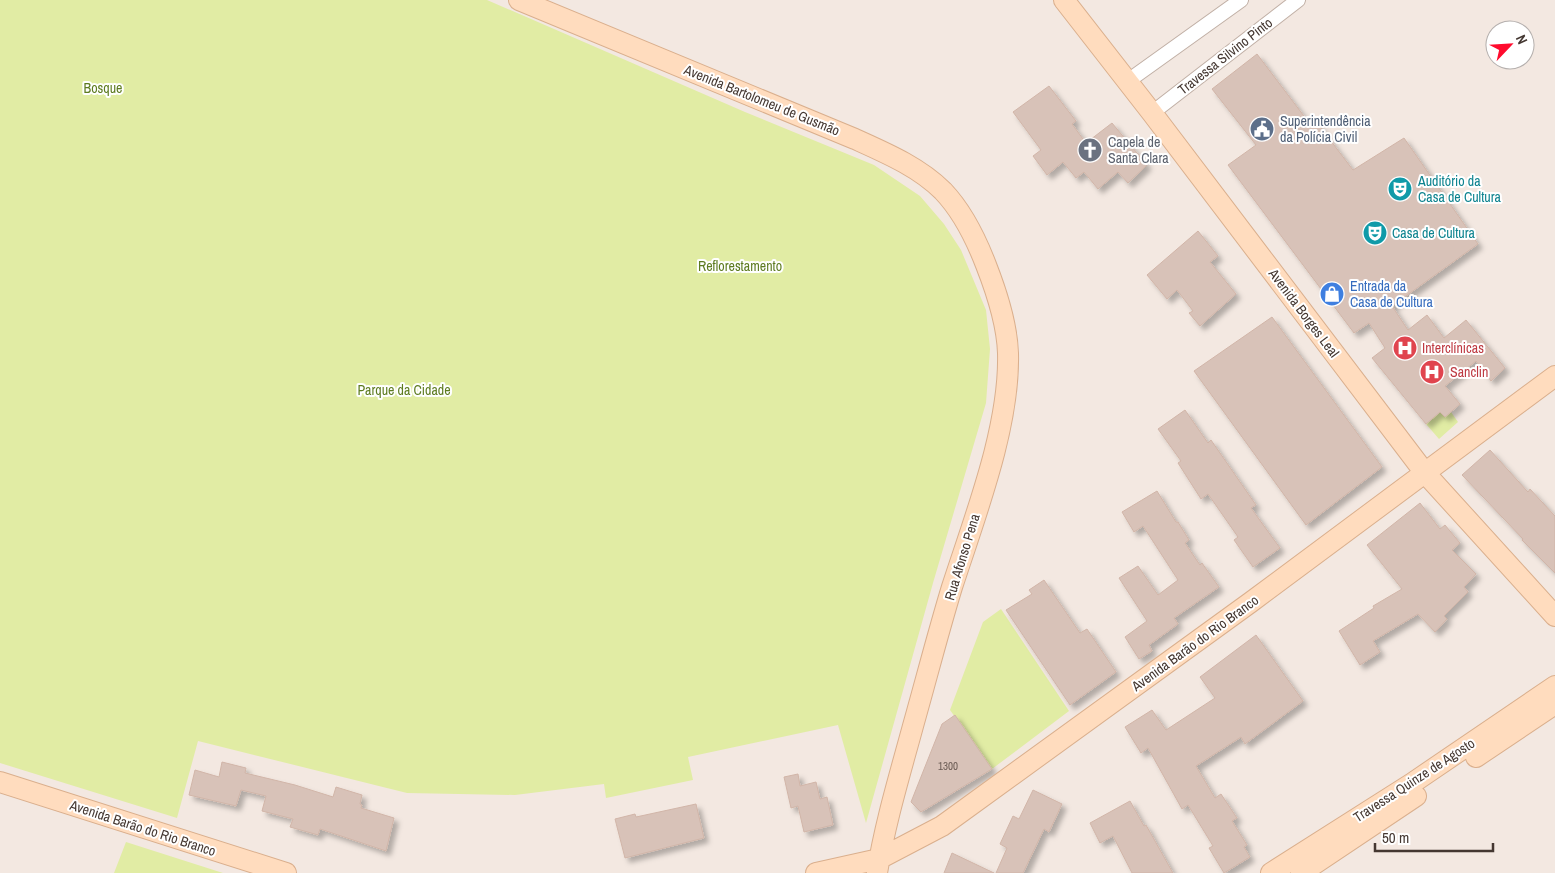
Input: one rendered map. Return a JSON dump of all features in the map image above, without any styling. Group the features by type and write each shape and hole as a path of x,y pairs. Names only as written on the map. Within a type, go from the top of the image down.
{"main road":[{"name":"Avenida Bartolomeu de Gusmão","path":"519,0 856,139 896,158 926,177 943,192 957,209 976,241"},
{"name":"Avenida Borges Leal","path":"1064,0 1128,81 1425,473 1555,616"},
{"name":"Rua Afonso Pena","path":"878,866 890,808 951,591 987,476 1004,408 1008,352 1001,308 976,241"},
{"name":"Avenida Barão do Rio Branco","path":"816,873 878,866 942,826 1251,602 1555,376"},
{"name":"Travessa Quinze de Agosto","path":"1271,873 1303,865 1415,789 1555,686"},
{"name":"Travessa Quinze de Agosto","path":"1415,789 1555,704"},
{"name":"Avenida Barão do Rio Branco","path":"0,782 286,873"}],"street":[{"path":"1128,81 1241,0"},
{"name":"Travessa Silvino Pinto","path":"1152,113 1298,0"}],"green space":[{"name":"Parque da Cidade","path":"0,0 487,0 745,112 874,165 920,196 944,224 961,250 986,310 990,349 986,403 933,583 866,823 838,725 688,757 693,780 606,798 604,784 515,795 407,793 198,741 177,818 0,763"},
{"path":"1440,412 1445,417 1451,412 1458,422 1439,439 1426,424"},
{"path":"1001,609 1069,711 992,769 950,710 983,622"},
{"path":"126,842 223,873 114,873"}],"building":[{"path":"1257,54 1310,124 1315,120 1353,170 1404,138 1478,244 1392,306 1408,330 1427,315 1444,338 1466,320 1505,368 1491,381 1476,361 1445,386 1460,404 1445,417 1440,412 1426,424 1372,358 1385,348 1369,323 1354,333 1228,165 1256,145 1212,89"},
{"path":"1049,86 1076,121 1072,124 1086,143 1112,123 1147,165 1128,183 1118,172 1098,189 1084,172 1076,178 1063,162 1047,175 1033,156 1041,150 1013,112"},
{"path":"1198,231 1218,256 1210,262 1236,294 1200,326 1189,313 1193,311 1177,290 1167,299 1147,275"},
{"path":"1272,317 1382,467 1306,525 1194,371"},
{"path":"1185,410 1208,443 1211,440 1256,505 1251,508 1280,548 1253,567 1234,540 1238,537 1208,494 1201,499 1178,463 1181,461 1158,429"},
{"path":"1490,450 1528,492 1530,489 1555,516 1555,573 1462,475"},
{"path":"1157,491 1189,540 1185,543 1200,565 1202,563 1219,587 1174,618 1178,624 1149,645 1152,651 1139,659 1125,637 1147,621 1119,578 1138,566 1158,595 1178,580 1143,526 1134,532 1122,512"},
{"path":"1420,503 1440,529 1445,525 1460,543 1452,550 1476,574 1464,587 1468,592 1444,616 1447,619 1435,632 1418,614 1373,641 1380,652 1360,665 1339,631 1374,608 1373,606 1402,589 1367,545"},
{"path":"1044,580 1080,633 1087,629 1116,672 1070,705 1006,610 1032,594 1029,590"},
{"path":"1256,635 1303,701 1245,744 1241,737 1196,766 1215,798 1221,794 1237,818 1232,821 1247,845 1244,847 1250,857 1224,873 1209,848 1213,846 1188,805 1182,809 1148,748 1141,753 1125,727 1152,710 1166,730 1215,698 1200,677"},
{"path":"955,715 992,769 921,812 911,802 942,724"},
{"path":"222,762 246,768 245,773 295,785 333,797 336,787 362,795 361,808 394,818 386,851 320,829 318,835 290,827 293,819 262,811 266,796 241,790 236,806 189,795 195,770 219,777"},
{"path":"798,774 800,786 816,782 820,799 827,797 833,825 804,832 798,806 791,808 784,777"},
{"path":"1033,790 1062,804 1049,832 1044,829 1023,873 996,873 1007,848 1000,844 1013,816 1019,819"},
{"path":"1130,801 1173,873 1132,873 1113,836 1100,843 1090,823"},
{"path":"696,804 704,838 625,858 615,819 635,814 636,817"},
{"path":"952,853 994,873 944,873"}],"place":[{"name":"Superintendência da Polícia Civil","path":"1262,129"},
{"name":"Capela de Santa Clara","path":"1090,150"},
{"name":"Auditório da Casa de Cultura","path":"1400,189"},
{"name":"Casa de Cultura","path":"1375,233"},
{"name":"Entrada da Casa de Cultura","path":"1332,294"},
{"name":"Interclínicas","path":"1405,348"},
{"name":"Sanclin","path":"1432,372"}],"park label":[{"name":"Bosque","path":"103,88"},
{"name":"Reflorestamento","path":"740,266"}]}
